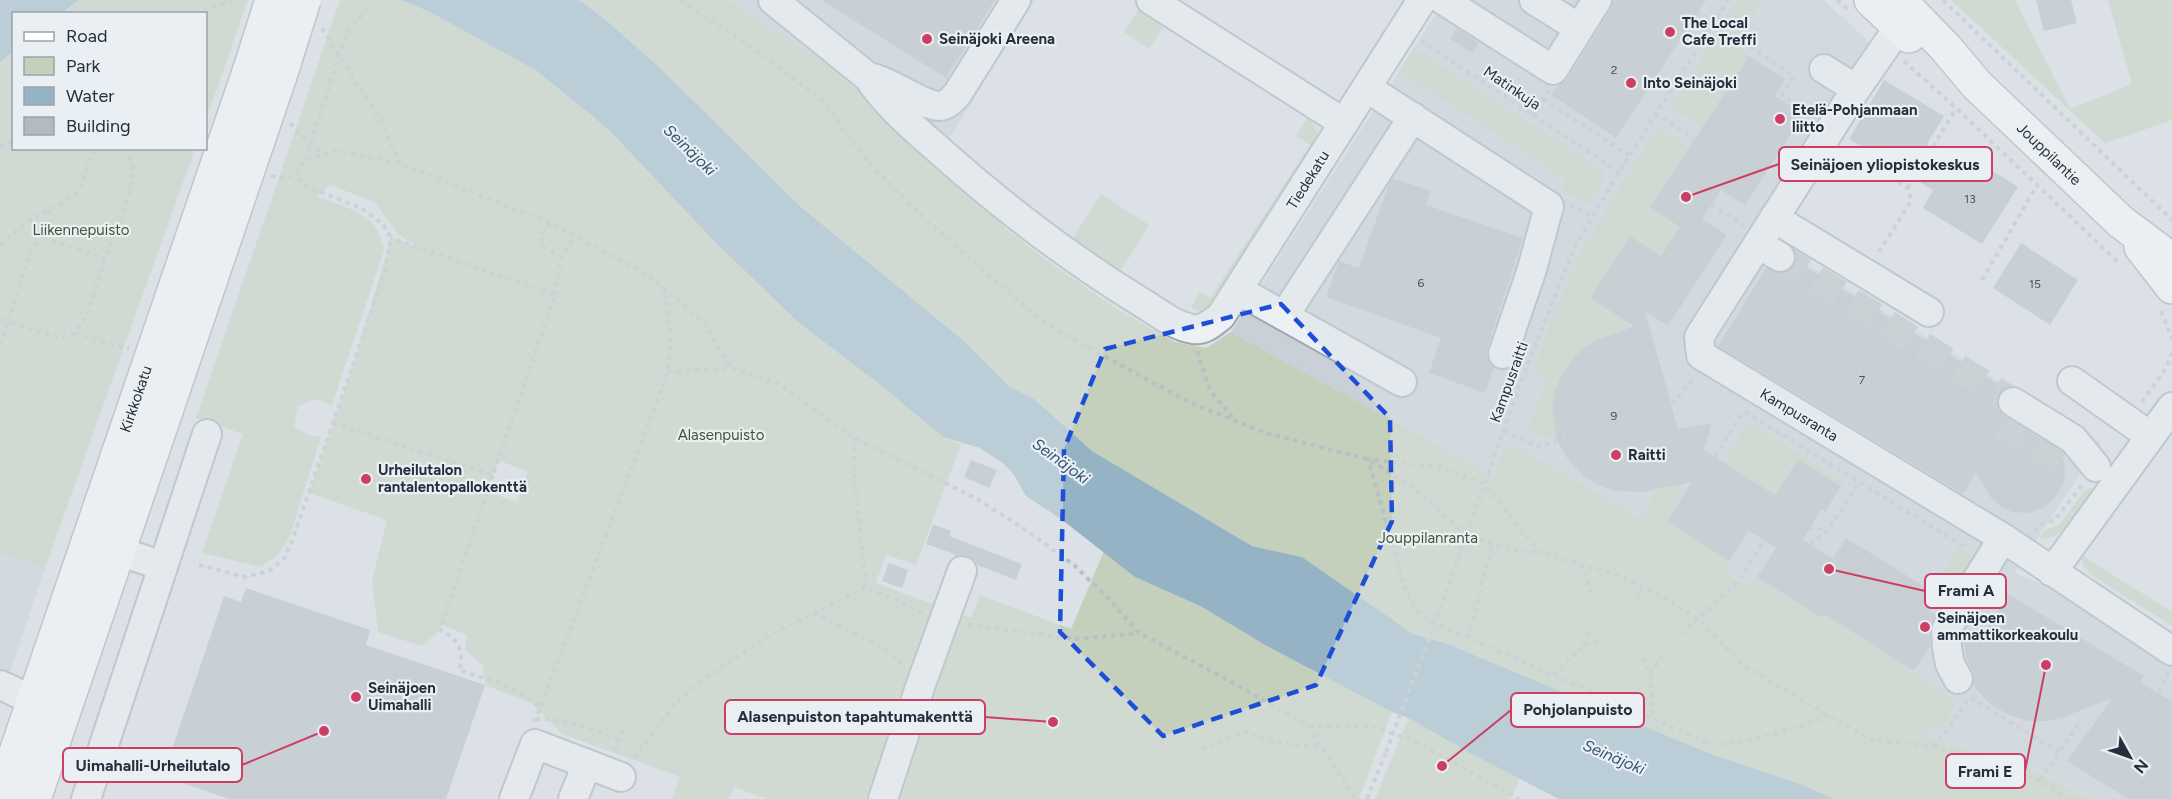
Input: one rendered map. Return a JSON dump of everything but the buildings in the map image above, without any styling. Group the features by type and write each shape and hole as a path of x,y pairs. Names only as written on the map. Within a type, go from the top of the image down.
{"main road":[{"name":"Kirkkokatu","path":"265,71 272,0"},
{"name":"Kirkkokatu","path":"0,799 33,702 103,546 265,71 304,0"},
{"name":"Jouppilantie","path":"1862,7 1894,24 1934,57 1966,96 2121,222 2172,260"},
{"name":"Jouppilantie","path":"2121,222 2166,296"},
{"name":"Kirkkokatu","path":"34,799 63,713 103,546"}],"street":[{"path":"773,0 868,76 878,91 929,142 1003,205 1089,268 1184,326"},
{"path":"868,76 886,81 929,104 939,106 949,102 958,93 1016,0"},
{"path":"1151,0 1344,123"},
{"path":"1534,0 1587,33"},
{"path":"1425,1 1478,9 1553,70 1587,33 1597,0"},
{"name":"Tiedekatu","path":"1184,326 1206,327 1221,316 1404,29 1425,1"},
{"name":"Kampusranta","path":"1894,24 1856,89 1762,217 1769,251 1751,273 1720,323 1699,337 1701,355 1817,442 1998,546 2052,572 2171,661"},
{"path":"1824,69 1856,89"},
{"path":"1366,88 1549,206 1533,269 1503,354"},
{"path":"1284,316 1413,117"},
{"path":"1762,217 1866,273 1929,312"},
{"path":"1238,290 1402,382"},
{"path":"2072,381 2150,436"},
{"path":"2013,402 2073,439 2107,473"},
{"path":"2052,572 2107,473 2150,436 2172,407"},
{"path":"86,799 207,434"},
{"path":"2064,462 2107,473"},
{"path":"103,546 163,566"},
{"path":"1964,688 1950,664 1946,630 1998,546"},
{"path":"883,799 962,571"},
{"path":"0,685 33,702 63,713"},
{"path":"514,799 534,728 587,764 621,777"},
{"path":"573,799 587,764"}],"path":[{"path":"199,12 208,7 238,0"},
{"path":"681,0 769,59 827,105 844,132 870,164 918,212 1033,314 1061,333 1189,402 1266,433 1368,459 1442,468 1484,484 1539,552"},
{"name":"Kampusraitti","path":"1367,799 1573,250 1618,172 1728,0"},
{"path":"1837,0 1862,7"},
{"path":"1943,0 2172,220"},
{"path":"269,175 284,179 294,175 305,160 347,32 368,8"},
{"path":"1697,13 1794,76 1782,95 1816,116 1819,110"},
{"path":"1894,24 1966,96 2037,185 2122,266"},
{"name":"Matinkuja","path":"1404,29 1618,172"},
{"path":"1587,33 1619,54"},
{"path":"339,54 381,121 401,164"},
{"path":"1657,76 1672,86"},
{"path":"1933,147 1966,96"},
{"path":"1543,99 1629,155"},
{"path":"1655,113 1723,158"},
{"path":"289,121 310,144 325,154"},
{"path":"1841,147 1908,188"},
{"path":"0,245 20,226 73,196 86,178 89,156 95,150"},
{"path":"75,333 88,313 105,258 125,210 134,170 128,152 124,150"},
{"path":"305,160 335,151 401,164 550,223 649,276 664,288 703,322 731,368"},
{"path":"199,565 245,577 269,571 284,559 386,272 391,238 383,224 361,208 308,187 294,175"},
{"path":"1866,273 1911,201 1908,188 1914,177"},
{"path":"1982,280 2037,185"},
{"path":"1712,205 1745,226 1762,217"},
{"path":"0,345 29,254 43,238 50,224 49,209"},
{"path":"550,223 541,235 542,246 561,257"},
{"path":"540,708 525,694 511,687 459,670 463,659 457,642 440,630 555,295 561,257 575,236"},
{"path":"43,238 105,258"},
{"path":"391,238 555,295"},
{"path":"534,728 668,372 671,335 664,288"},
{"path":"2166,296 2172,338"},
{"path":"0,319 61,338 75,333 133,350"},
{"path":"2170,328 2172,323"},
{"path":"1184,326 1211,392 1236,421"},
{"path":"1817,442 1874,348"},
{"path":"668,372 731,368 777,384 855,438 976,499 1020,526 1074,565 1139,633 1309,726 1355,799"},
{"path":"1683,374 1701,385"},
{"path":"1671,404 1692,380"},
{"path":"1735,406 1817,442 1858,482 1965,547 1974,542 1998,546"},
{"path":"1700,479 1744,411"},
{"path":"333,423 493,475"},
{"path":"1504,431 1539,447 1575,434"},
{"path":"1368,459 1413,487 1466,536 1513,551 1539,552 1581,563 1620,576 1665,597 1698,619 1744,666 1871,740 1933,746 2040,780 2068,799"},
{"path":"1368,459 1406,592 1416,610 1430,621 1711,744 1726,744 1829,716"},
{"path":"1810,544 1829,529 1858,482"},
{"path":"1809,529 1829,529"},
{"path":"1680,634 1740,580 1764,540"},
{"path":"1468,638 1492,545"},
{"path":"1581,563 1592,595"},
{"path":"621,777 675,703 708,676 773,633 866,587"},
{"path":"1637,599 1642,587"},
{"path":"813,613 885,650 905,666 921,684"},
{"path":"1552,675 1584,645 1591,627"},
{"path":"1584,645 1601,640"},
{"path":"1650,675 1662,657"},
{"path":"1643,658 1650,675 1654,720"},
{"path":"2141,724 2171,661"},
{"path":"1933,746 1950,727 1964,688 2059,752"},
{"path":"2136,689 2154,700"},
{"path":"534,728 554,719 619,739"},
{"path":"2040,780 2082,719"},
{"path":"1309,726 1370,726 1413,740 1519,799"},
{"path":"1202,749 1245,731 1257,738 1276,743 1323,746"}],"highlighted area":[{"path":"1281,304 1390,418 1392,521 1316,685 1163,736 1060,632 1064,449 1105,349"}],"shaded area":[{"path":"727,0 1035,0 935,161 799,48"},
{"path":"1445,0 1824,0 1890,62 1776,246 2101,443 2014,573 2063,592 2172,662 2172,799 2088,799 2022,764 1923,736 1493,481 1478,468 1231,332"},
{"path":"0,554 45,568 0,702"}],"green space":[{"path":"79,0 248,0 207,117 207,12 64,12"},
{"name":"Alasenpuisto","path":"340,0 401,0 430,12 537,71 608,129 715,242 799,323 882,386 943,437 961,444 916,565 886,555 876,583 971,618 980,595 1071,629 1104,551 1135,577 1202,607 1265,645 1392,712 1359,799 767,799 734,787 729,799 672,799 680,777 562,734 533,704 485,685 483,666 465,650 467,635 442,625 440,630 422,646 378,632 372,581 387,520 309,493 353,366 391,238 419,247 399,235 374,202 330,185 317,197 350,208 365,217 377,230 384,250 332,405 315,399 298,406 294,426 308,435 321,437 289,539 277,556 260,567 202,553 243,434 196,418","holes":["498,460 528,472 517,502 487,492"]},
{"name":"Jouppilanranta","path":"579,0 727,0 832,68 956,179 1004,227 1046,260 1117,309 1175,342 1206,348 1231,332 1479,468 1493,480 1505,447 1516,446 1641,519 1657,489 1686,477 1680,488 1685,492 1667,521 1729,561 1724,572 1750,587 1757,577 1821,618 1842,586 1910,668 1909,671 1957,703 1944,723 1923,736 2022,764 2088,799 1834,799 1800,784 1711,754 1445,643 1413,634 1302,557 1252,546 1092,451 1034,399 1009,386 965,342 801,207 658,66 607,21"},
{"path":"1736,0 1764,0 1739,36 1721,23"},
{"path":"1951,0 2015,0 2070,109 2132,84 2108,0 2172,0 2172,120 2105,143"},
{"path":"1138,10 1163,27 1149,49 1124,32"},
{"path":"1716,35 1749,56 1702,127 1670,107"},
{"path":"1414,48 1603,170 1605,176 1590,205 1562,190 1566,180 1399,71"},
{"name":"Liikennepuisto","path":"12,53 12,150 195,150 45,568 0,554 0,62"},
{"path":"1307,119 1317,130 1319,145 1209,311 1199,312 1191,307 1200,292 1210,298 1310,145 1296,136"},
{"path":"1658,126 1689,147 1650,207 1680,227 1661,256 1630,236 1629,323 1619,333 1585,347 1566,367 1556,392 1554,420 1556,434 1544,438 1527,428 1548,380 1533,371 1552,319 1580,252"},
{"path":"1101,194 1149,225 1120,272 1072,239"},
{"path":"1749,422 1844,482 1841,486 1798,459 1775,495 1723,462"},
{"path":"2089,488 2093,490 2092,495 2062,531 2055,536 2039,538 2045,530 2060,524 2085,490"},
{"path":"1959,547 1974,557 1956,586 1941,576"},
{"path":"2080,554 2172,612 2172,626 2093,576 2084,567"},
{"path":"1409,717 1520,779 1510,799 1375,799"}],"water":[{"path":"0,0 79,0 63,12 12,12 12,53 0,62"},
{"name":"Seinäjoki","path":"401,0 579,0 607,21 658,66 801,207 965,342 1009,386 1034,399 1092,451 1252,546 1302,557 1413,634 1445,643 1711,754 1800,784 1834,799 1559,799 1470,753 1409,718 1392,712 1265,645 1202,607 1135,577 1061,519 1026,496 1014,475 1004,464 980,448 943,437 882,386 799,323 715,242 608,129 537,71 430,12"}],"tunnel":[{"path":"1780,257 2013,402"},
{"path":"2001,425 2064,462"}],"place":[{"name":"The Local Cafe Treffi","path":"1670,32"},
{"name":"Seinäjoki Areena","path":"927,39"},
{"name":"Into Seinäjoki","path":"1631,83"},
{"name":"Etelä-Pohjanmaan liitto","path":"1780,119"},
{"name":"Seinäjoen yliopistokeskus","path":"1686,197"},
{"name":"Raitti","path":"1616,455"},
{"name":"Urheilutalon rantalentopallokenttä","path":"366,479"},
{"name":"Frami A","path":"1829,569"},
{"name":"Seinäjoen ammattikorkeakoulu","path":"1925,627"},
{"name":"Frami E","path":"2046,665"},
{"name":"Seinäjoen Uimahalli","path":"356,697"},
{"name":"Alasenpuiston tapahtumakenttä","path":"1053,722"},
{"name":"Uimahalli-Urheilutalo","path":"324,731"},
{"name":"Pohjolanpuisto","path":"1442,766"}]}
